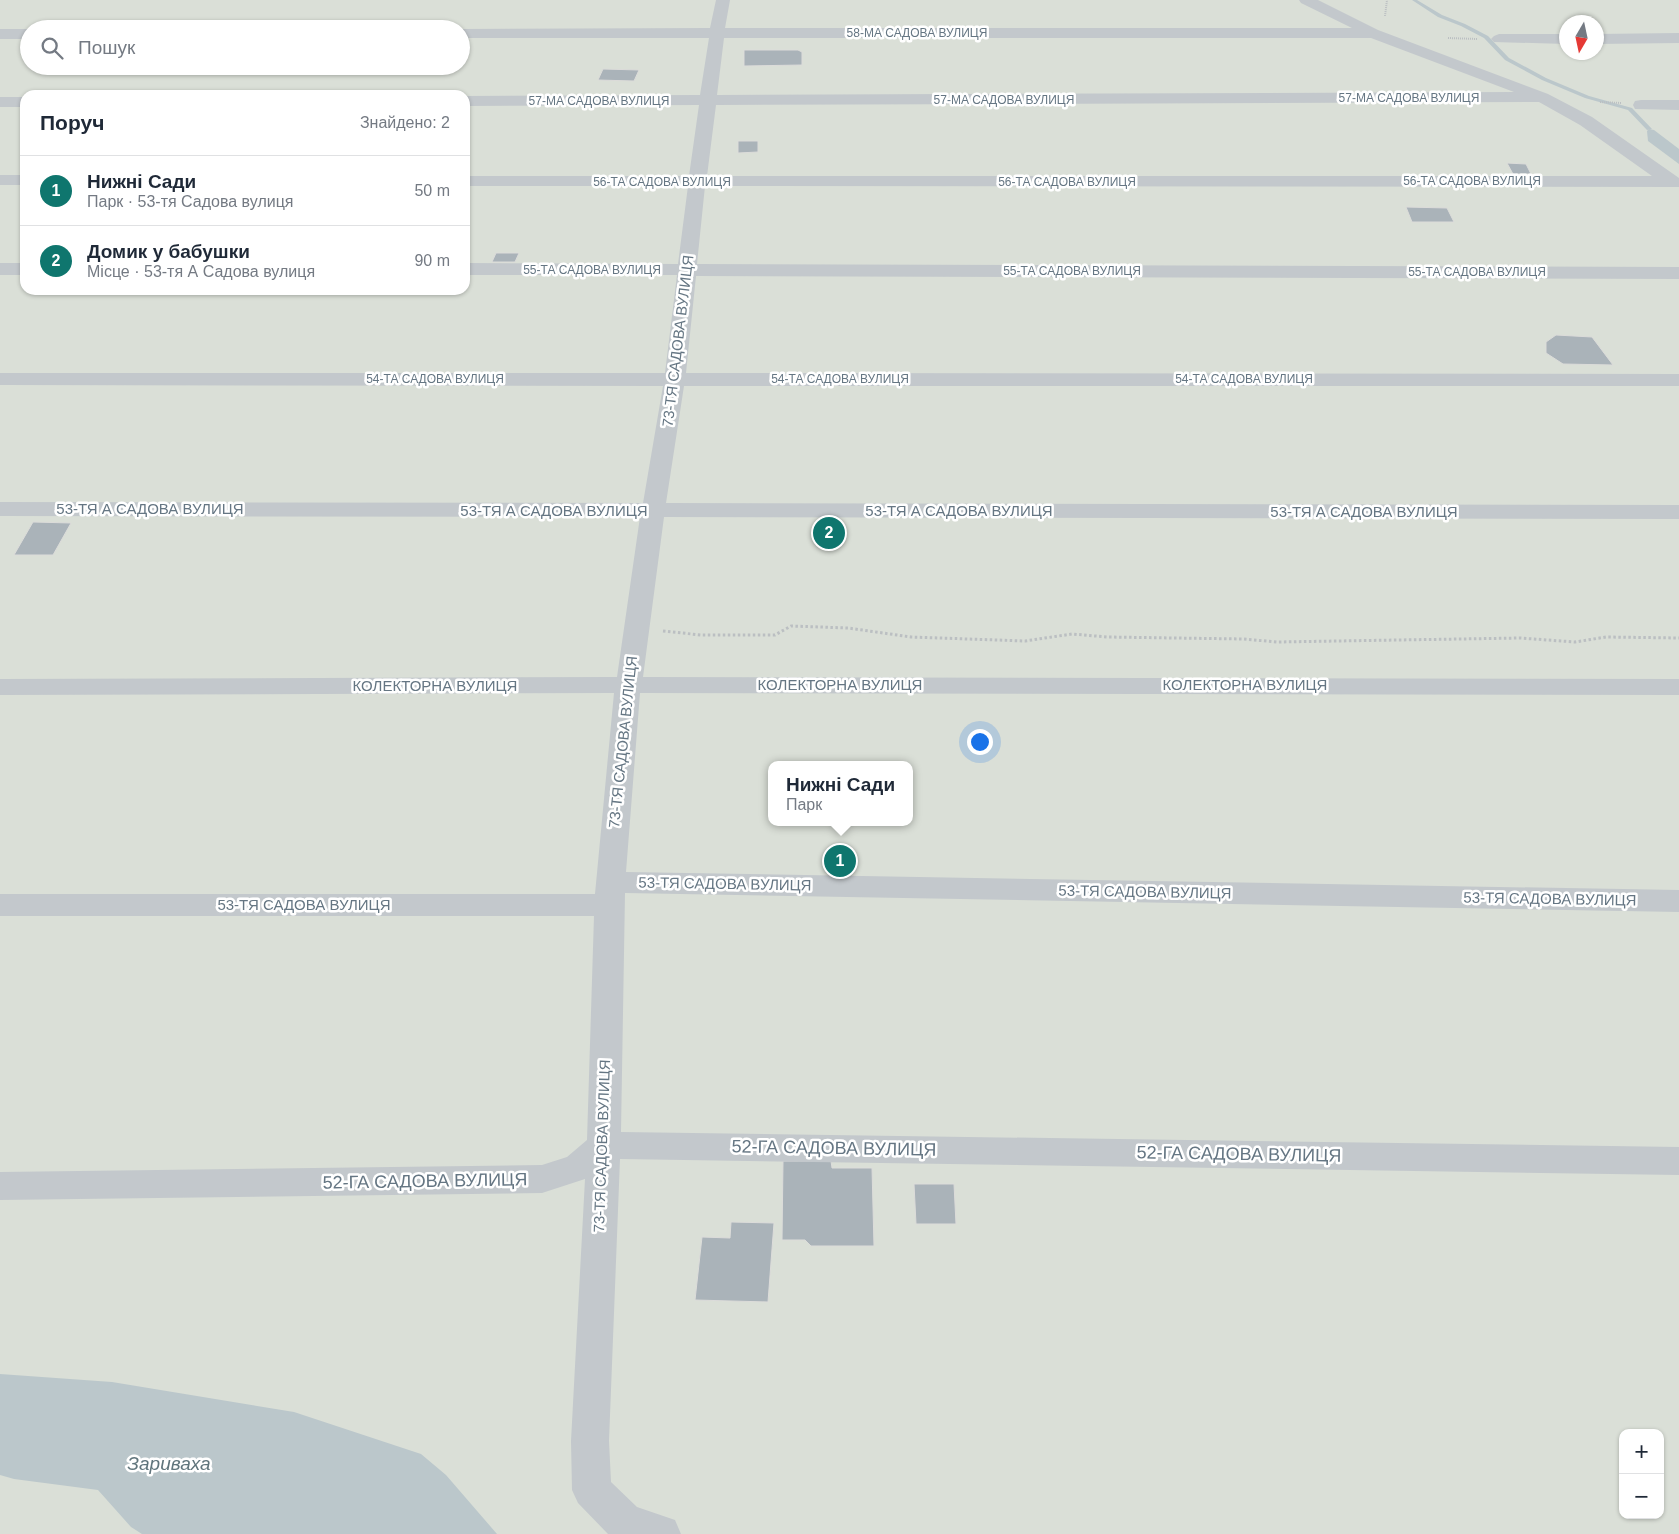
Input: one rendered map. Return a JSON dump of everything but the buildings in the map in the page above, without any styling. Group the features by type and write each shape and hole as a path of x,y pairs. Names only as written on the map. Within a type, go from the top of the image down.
{"street":[{"name":"73-ТЯ САДОВА ВУЛИЦЯ","path":"661,1534 624,1522 592,1490 590,1442 604,1145 610,894 627,685 675,378 697,182 723,0"},
{"path":"1306,0 1373,33 1542,97 1586,121 1674,184"},
{"name":"58-МА САДОВА ВУЛИЦЯ","path":"470,33 1373,33"},
{"path":"0,34 20,34"},
{"path":"1604,39 1679,38"},
{"path":"1499,40 1559,39"},
{"name":"57-МА САДОВА ВУЛИЦЯ","path":"470,102 1542,97"},
{"path":"0,102 20,102"},
{"path":"1641,105 1679,105"},
{"path":"0,180 20,180"},
{"name":"56-ТА САДОВА ВУЛИЦЯ","path":"470,181 1674,184"},
{"path":"0,269 20,269"},
{"name":"55-ТА САДОВА ВУЛИЦЯ","path":"470,269 1679,273"},
{"name":"54-ТА САДОВА ВУЛИЦЯ","path":"0,379 1679,380"},
{"name":"53-ТЯ А САДОВА ВУЛИЦЯ","path":"0,509 1679,512"},
{"name":"КОЛЕКТОРНА ВУЛИЦЯ","path":"0,688 627,685 1679,687"},
{"name":"53-ТЯ САДОВА ВУЛИЦЯ","path":"0,905 610,894 1679,901"},
{"name":"52-ГА САДОВА ВУЛИЦЯ","path":"0,1186 542,1179 579,1167 604,1145 1679,1161"}],"path":[{"path":"1594,101 1624,104"},
{"path":"635,629 711,635 776,635 791,626 848,628 912,637 1025,641 1072,634 1108,637 1243,639 1277,642 1520,638 1575,642 1606,637 1679,638"}],"shaded area":[{"path":"0,0 1679,0 1679,1534 0,1534"}],"water":[{"path":"1649,129 1654,130 1679,149 1679,164 1648,141 1647,131"},
{"name":"Зариваха","path":"0,1374 112,1382 294,1412 421,1454 446,1475 497,1534 142,1534 131,1527 98,1490 14,1479 0,1475"}],"waterway":[{"path":"1414,0 1440,16 1486,37 1507,59 1544,79 1587,97 1630,109 1649,129"}],"place":[{"name":"Домик у бабушки","path":"829,533"},
{"name":"Нижні Сади","path":"840,861"}]}
